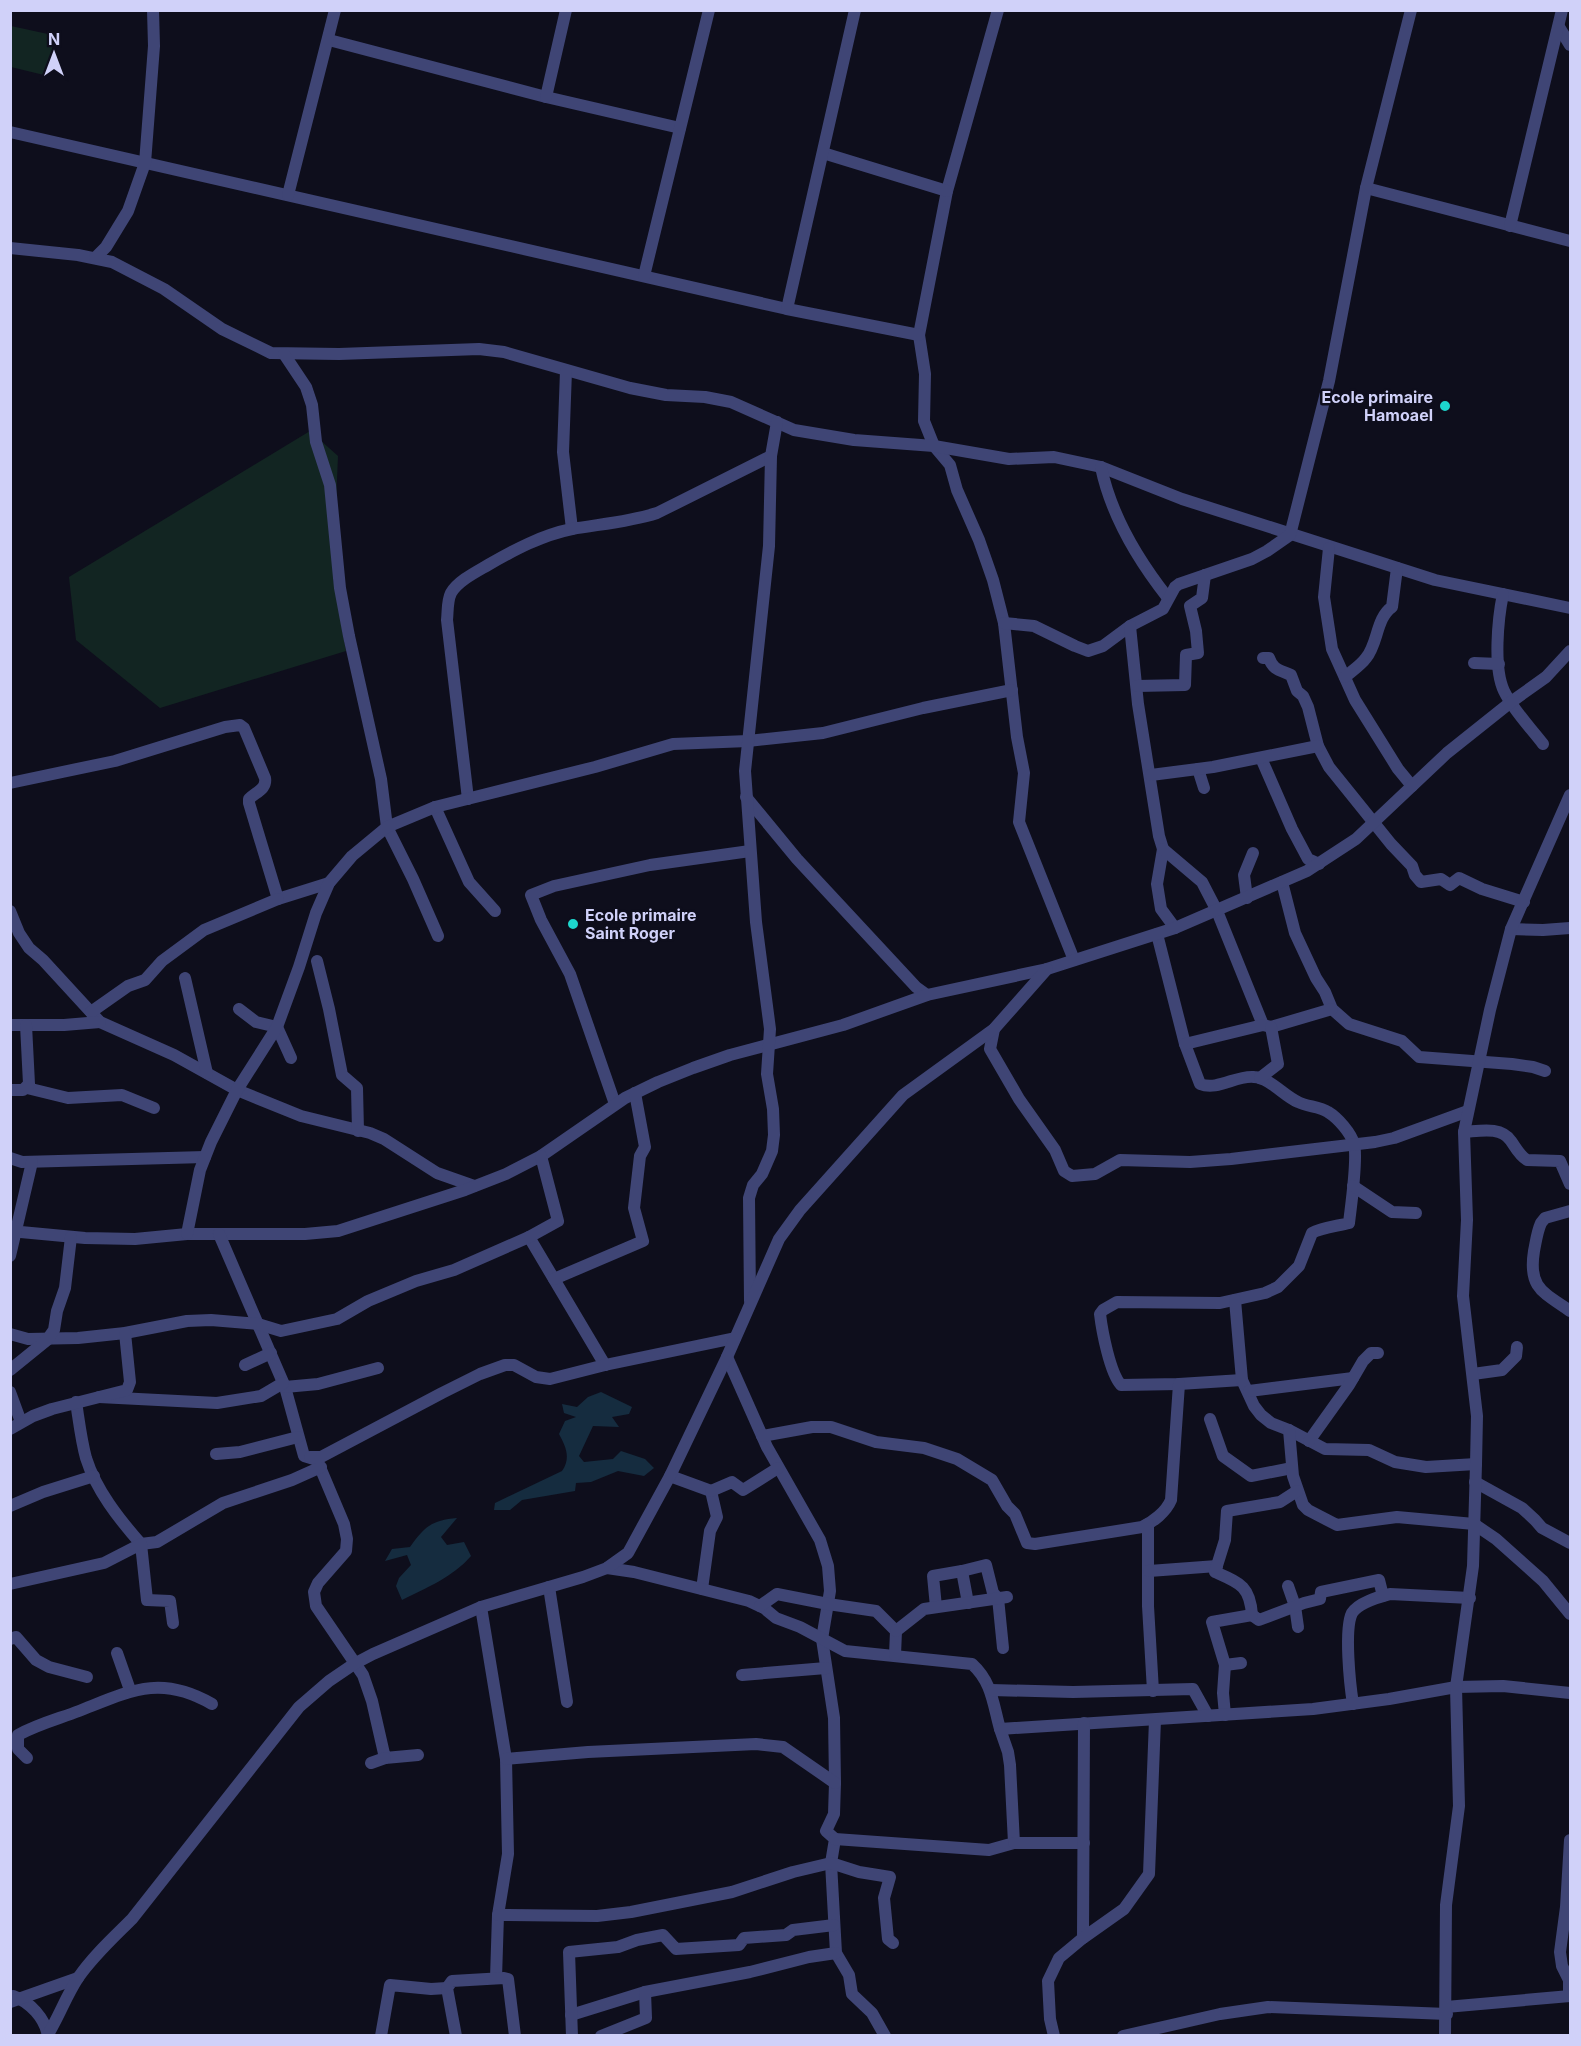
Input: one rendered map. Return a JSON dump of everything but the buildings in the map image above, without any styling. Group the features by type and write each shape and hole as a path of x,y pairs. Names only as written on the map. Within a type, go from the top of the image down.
{"street":[{"path":"95,258 106,247 128,211 145,163 154,46 153,10"},
{"path":"288,195 335,10"},
{"path":"546,97 566,10"},
{"path":"644,276 709,10"},
{"path":"787,309 855,10"},
{"path":"998,10 947,191 919,335 925,374 924,421 934,446 950,465 957,490 979,540 1005,623 1017,737 1024,773 1019,822 1074,960"},
{"path":"1005,623 1034,626 1088,651 1103,646 1130,626 1162,609 1179,584 1252,559 1290,535 1329,381 1366,188 1411,10"},
{"path":"1510,226 1562,10"},
{"path":"1559,27 1570,45"},
{"path":"329,40 546,97 680,128"},
{"path":"10,132 787,309 919,335"},
{"path":"823,153 947,191"},
{"path":"1366,188 1570,241"},
{"path":"10,248 112,262 141,276 222,329 265,352 284,354 395,353 479,349 504,352 630,388 731,402 794,430 854,440 934,446 1009,459 1054,457 1101,467 1182,500 1435,580 1570,608"},
{"path":"284,354 306,387 312,405 316,442 330,485 340,588 381,779 387,827 438,936"},
{"path":"566,371 563,452 572,529"},
{"path":"750,1302 749,1198 753,1185 762,1174 771,1151 774,1135 773,1109 767,1074 770,1029 756,922 745,771 769,546 771,456 777,422"},
{"path":"468,799 447,620 452,591 475,573 507,554 543,538 572,529 639,519 657,513 771,456"},
{"path":"1101,467 1115,514 1168,598"},
{"path":"1329,548 1324,597 1332,649 1355,700 1398,769 1412,786"},
{"path":"1345,677 1368,657 1376,632 1392,607 1397,568"},
{"path":"1137,686 1185,685 1186,655 1198,653 1190,606 1202,598 1205,575"},
{"path":"1503,594 1498,622 1502,686 1511,702 1543,744"},
{"path":"1130,626 1159,836 1163,849 1157,884 1161,909 1175,928"},
{"path":"13,1232 135,1239 187,1234 338,1231 474,1186 542,1156 615,1104 693,1068 769,1044 843,1025 927,995 1047,969 1175,928 1248,898 1319,864 1356,839 1447,753 1546,677 1570,651"},
{"path":"1263,657 1269,658 1272,665 1279,671 1291,675 1297,691 1303,696 1308,707 1318,746 1329,767 1412,866 1421,882 1440,879 1450,885 1459,878 1482,889 1524,902"},
{"path":"1474,663 1499,664"},
{"path":"187,1234 193,1197 205,1157 237,1090 277,1027 299,967 315,913 329,883 352,856 387,827 435,807 595,767 673,744 748,741 823,733 923,708 1012,690"},
{"path":"10,783 115,761 219,729 240,725 244,728 265,778 264,787 249,799 249,803 278,899"},
{"path":"1151,775 1198,769 1318,746"},
{"path":"1261,758 1308,860 1319,864"},
{"path":"1198,769 1204,788"},
{"path":"1445,2036 1446,1905 1459,1806 1456,1687 1473,1566 1476,1464 1477,1416 1462,1296 1467,1220 1464,1132 1490,1010 1511,929 1570,795"},
{"path":"746,797 797,860 916,987 927,995"},
{"path":"435,807 469,882 495,911"},
{"path":"1163,849 1202,882 1267,1026 1278,1064 1260,1078"},
{"path":"615,1104 570,974 531,895 554,886 650,865 750,850"},
{"path":"1248,898 1244,875 1253,853"},
{"path":"1282,882 1295,933 1332,1009 1349,1024 1402,1041 1419,1057 1533,1066 1545,1071"},
{"path":"91,1012 128,986 150,976 162,961 204,930 278,899 329,883"},
{"path":"10,910 19,933 29,948 44,960 100,1022 174,1055 237,1090 301,1116 384,1139 437,1173 474,1186"},
{"path":"1511,929 1570,928"},
{"path":"1157,934 1185,1044 1202,1085 1215,1085 1253,1076 1260,1078 1296,1101 1330,1113 1345,1129 1354,1145 1349,1222 1312,1233 1299,1266 1278,1287 1256,1296 1220,1303 1117,1302 1100,1314 1120,1385 1242,1380"},
{"path":"317,961 342,1075 357,1088 358,1131"},
{"path":"48,2035 78,1978 132,1919 299,1707 329,1682 354,1664 481,1607 583,1577 607,1568 628,1553 670,1476 727,1357 779,1239 800,1210 903,1095 994,1029 1047,969"},
{"path":"185,978 207,1073"},
{"path":"239,1009 256,1022 277,1027"},
{"path":"1185,1044 1332,1009"},
{"path":"10,1026 100,1022"},
{"path":"26,1025 29,1084 27,1088"},
{"path":"277,1027 291,1058"},
{"path":"994,1029 990,1049 1019,1099 1055,1150 1064,1172 1070,1175 1095,1173 1120,1160 1190,1162 1354,1145 1394,1138 1468,1111"},
{"path":"10,1090 27,1088 68,1098 122,1095 154,1108"},
{"path":"554,1279 643,1241 634,1208 640,1156 645,1147 636,1093"},
{"path":"1464,1132 1502,1133 1510,1139 1518,1153 1527,1160 1560,1161 1570,1184"},
{"path":"10,1334 28,1339 47,1340 125,1333 187,1321 211,1320 258,1324 281,1331 337,1319 368,1301 416,1281 454,1270 529,1237 558,1221 542,1156"},
{"path":"10,1158 32,1162 205,1157"},
{"path":"10,1256 13,1232 32,1162"},
{"path":"1353,1186 1392,1212 1416,1213"},
{"path":"1570,1211 1545,1218 1541,1222 1532,1268 1533,1279 1537,1285 1570,1311"},
{"path":"219,1234 284,1385 304,1456"},
{"path":"10,1370 47,1340 54,1330 57,1311 65,1288 71,1237"},
{"path":"529,1237 605,1365"},
{"path":"1235,1300 1242,1380 1254,1406 1271,1423 1290,1430 1325,1449 1368,1450 1395,1462 1426,1467 1476,1464"},
{"path":"10,1392 16,1426 52,1409 127,1390 129,1386 125,1333"},
{"path":"304,1456 321,1457 470,1378 505,1365 514,1365 543,1379 735,1338"},
{"path":"1473,1374 1502,1370 1516,1356 1517,1347"},
{"path":"245,1365 271,1353"},
{"path":"1310,1441 1368,1355 1378,1353"},
{"path":"727,1357 778,1468 820,1540 828,1566 830,1591 822,1639 834,1718 835,1783 834,1814 826,1831 835,1839 989,1850 1014,1843 1084,1843"},
{"path":"99,1397 217,1403 261,1396 284,1385 318,1384 378,1368"},
{"path":"1249,1391 1353,1378"},
{"path":"762,1436 812,1427 831,1427 876,1442 924,1448 957,1460 992,1480 1007,1506 1015,1514 1027,1543 1035,1544 1130,1530 1148,1524 1164,1511 1171,1500 1179,1384"},
{"path":"76,1402 82,1439 94,1476 119,1518 141,1544 147,1600 170,1601 173,1623"},
{"path":"1210,1419 1222,1456 1251,1476 1292,1468"},
{"path":"1290,1430 1292,1468 1297,1491 1303,1505 1308,1510 1335,1525 1397,1517 1474,1524 1496,1539 1543,1581 1570,1614"},
{"path":"216,1454 240,1452 298,1437"},
{"path":"304,1456 317,1460 321,1467 331,1498 344,1524 347,1539 346,1551 318,1583 314,1592 315,1606 363,1675 372,1701 385,1758"},
{"path":"10,1584 104,1563 141,1544 157,1542 223,1503 292,1480 321,1467"},
{"path":"670,1476 711,1491 732,1482 743,1490 778,1468"},
{"path":"10,1506 94,1476"},
{"path":"1475,1482 1522,1508 1542,1528 1570,1543"},
{"path":"702,1589 710,1531 717,1517 711,1491"},
{"path":"1252,1616 1251,1598 1241,1583 1215,1572 1226,1540 1227,1511 1280,1503 1297,1491"},
{"path":"1148,1524 1148,1606 1153,1691"},
{"path":"936,1607 933,1576 986,1565 993,1593 1003,1598"},
{"path":"1149,1571 1217,1566"},
{"path":"607,1568 749,1601 776,1618 800,1627 845,1651 972,1664 982,1673 991,1690 999,1729 1008,1752 1014,1843"},
{"path":"962,1571 968,1603"},
{"path":"1225,1715 1222,1693 1225,1665 1212,1622 1252,1616 1259,1620 1320,1599 1321,1592 1379,1580 1383,1596"},
{"path":"1288,1586 1295,1606 1298,1627"},
{"path":"549,1587 567,1702"},
{"path":"760,1606 777,1594 876,1611 896,1631 895,1655"},
{"path":"1353,1704 1348,1631 1352,1614 1358,1607 1390,1594 1470,1598"},
{"path":"896,1631 924,1609 1003,1598"},
{"path":"1003,1598 1003,1648"},
{"path":"481,1607 506,1759 508,1854 498,1915 496,1978"},
{"path":"10,1639 16,1637 36,1660 49,1667 87,1677"},
{"path":"117,1653 130,1690"},
{"path":"1225,1665 1241,1663"},
{"path":"742,1675 826,1668"},
{"path":"999,1729 1155,1720 1353,1704 1456,1687 1503,1686 1570,1693"},
{"path":"27,1758 18,1749 18,1735 36,1725 130,1690 161,1687 198,1696 212,1704"},
{"path":"991,1690 1153,1691 1193,1689 1208,1716"},
{"path":"1054,2036 1048,1981 1059,1958 1124,1909 1149,1874 1155,1720"},
{"path":"1083,1938 1084,1723"},
{"path":"506,1759 588,1752 777,1745 835,1783"},
{"path":"371,1763 385,1758 418,1755"},
{"path":"835,1839 831,1863 836,1953 849,1976 852,1994 872,2013 885,2036"},
{"path":"1123,2036 1220,2014 1268,2007 1446,2011 1570,1996 1569,1980 1562,1966 1560,1952 1566,1907 1570,1840"},
{"path":"498,1915 597,1916 631,1912 732,1892 793,1872 831,1863 859,1872 890,1876 884,1898 888,1939 892,1943"},
{"path":"572,2036 569,1952 618,1947 637,1940 663,1935 676,1950 740,1945 744,1938 786,1935 793,1930 834,1925"},
{"path":"571,2015 645,1992 836,1953"},
{"path":"13,1998 78,1978"},
{"path":"381,2036 390,1985 431,1989 447,1988 452,1982 496,1978 508,1979 515,2036"},
{"path":"447,1988 456,2036"},
{"path":"601,2036 646,2018 645,1992"},
{"path":"13,1998 41,2017 48,2035"}],"green space":[{"path":"11,26 57,36 48,76 11,67"},
{"path":"310,431 338,456 333,577 346,651 160,708 76,640 69,577"}],"water":[{"path":"601,1392 632,1407 629,1414 612,1417 619,1427 593,1426 579,1456 584,1462 613,1459 621,1451 645,1459 654,1468 644,1476 618,1471 591,1482 576,1483 575,1491 522,1500 510,1510 494,1510 495,1503 562,1471 566,1462 566,1452 559,1434 565,1421 576,1417 564,1413 562,1404 577,1407 588,1397"},
{"path":"457,1518 441,1537 447,1545 464,1542 471,1556 448,1576 402,1600 396,1586 399,1578 411,1565 407,1555 385,1561 392,1549 410,1547 429,1526"}],"place":[{"name":"Ecole primaire Hamoael","path":"1445,406"},
{"name":"Ecole primaire Saint Roger","path":"573,924"}]}
